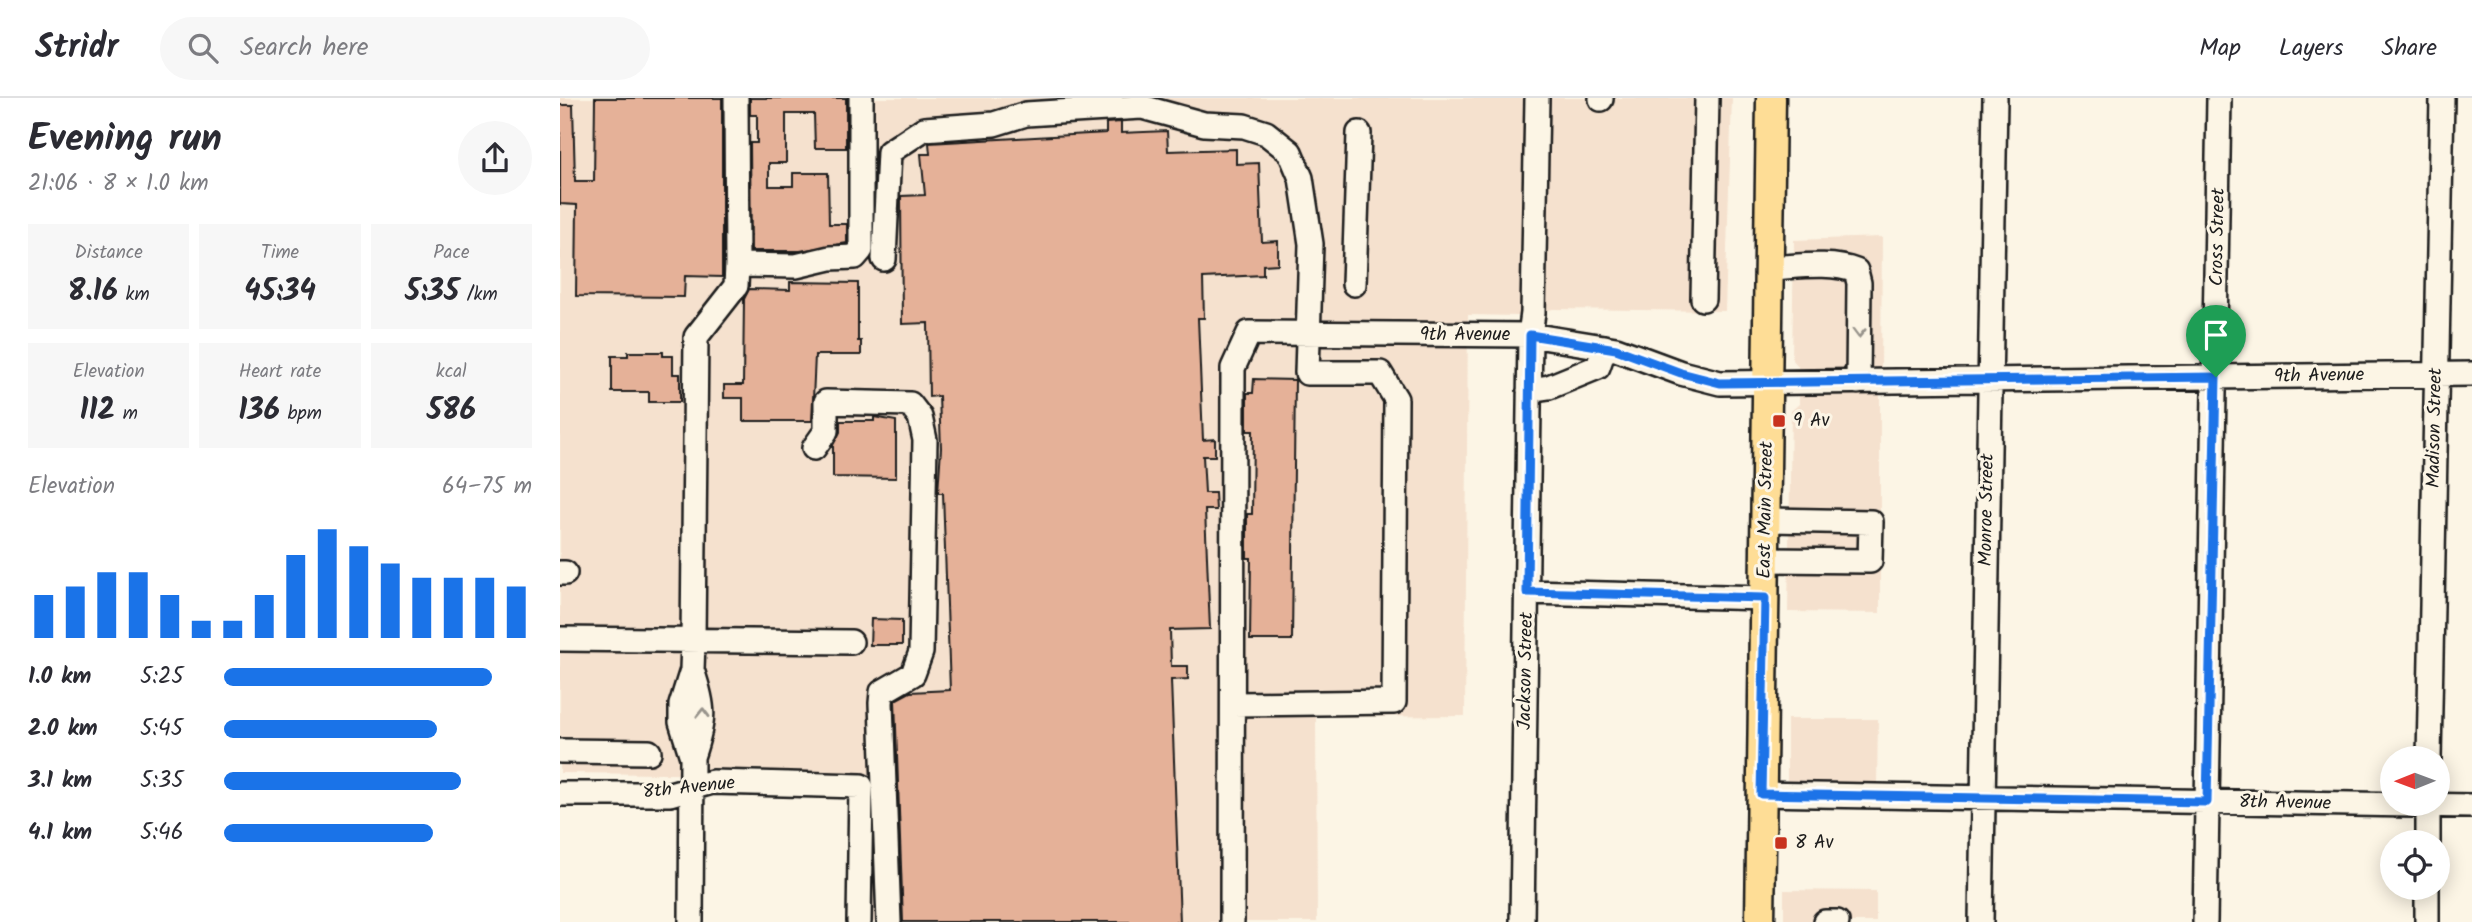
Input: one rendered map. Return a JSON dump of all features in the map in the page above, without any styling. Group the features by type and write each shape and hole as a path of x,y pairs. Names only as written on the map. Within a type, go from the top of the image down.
{"main road":[{"name":"East Main Street","path":"1760,922 1771,98"}],"street":[{"path":"691,922 692,757 703,723 704,703 692,670 696,337 736,286 736,98"},
{"path":"737,265 796,266 830,258 855,257 861,250 861,98"},
{"name":"Jackson Street","path":"1522,922 1530,335 1534,305 1537,98"},
{"path":"1703,299 1707,98"},
{"name":"Monroe Street","path":"1981,922 1995,98"},
{"name":"Cross Street","path":"2205,922 2219,98"},
{"name":"Madison Street","path":"2429,746 2442,98"},
{"path":"884,259 889,152 924,130 994,124 1026,114 1142,107 1203,124 1266,133 1290,152 1301,178 1311,244 1307,373 1380,373 1396,399 1394,702 1233,704 1232,922"},
{"path":"1354,284 1359,133"},
{"path":"1769,268 1847,268 1856,271 1859,283 1858,382"},
{"name":"9th Avenue","path":"1233,704 1233,368 1249,332 1308,335 1530,335 1605,348 1720,383 2472,374"},
{"path":"1529,390 1549,387 1598,367 1605,348"},
{"path":"814,448 826,431 827,402 909,404 920,417 925,440 922,652 912,674 882,692 881,703 889,922"},
{"path":"1765,520 1871,522 1870,561 1765,560"},
{"path":"1527,592 1765,598"},
{"path":"560,639 851,642"},
{"path":"560,751 649,752"},
{"name":"8th Avenue","path":"560,794 670,794 712,782 861,786 859,922"},
{"name":"8th Avenue","path":"1761,794 2380,804"},
{"name":"8th Avenue","path":"2450,805 2472,806"},
{"path":"2427,900 2427,922"},
{"path":"1825,922 1838,922"}],"shaded area":[{"path":"560,98 1732,98 1725,311 1553,309 1518,316 1468,315 1465,716 1316,717 1317,922 868,922 870,776 560,773"},
{"path":"1882,237 1881,372 1798,373 1798,366 1792,359 1794,240"},
{"path":"1880,392 1880,613 1788,612 1791,411 1799,404 1799,395"},
{"path":"1787,719 1878,719 1877,786 1787,785"},
{"path":"1784,890 1876,891 1876,922 1784,922"}],"building":[{"path":"595,98 722,98 722,277 685,276 684,297 576,296 577,205 560,204 560,105 573,105 575,181 594,181"},
{"path":"750,98 846,98 846,148 815,148 814,114 786,114 786,163 769,163 769,186 793,186 793,173 828,173 829,224 847,224 847,243 800,251 751,251 750,143 757,143 757,115 750,115"},
{"path":"1121,122 1121,133 1167,131 1168,151 1236,149 1236,164 1259,163 1262,242 1278,241 1278,264 1263,265 1263,275 1203,278 1204,318 1198,318 1203,440 1215,439 1215,456 1203,456 1205,493 1215,493 1216,510 1205,510 1210,629 1170,630 1171,666 1188,666 1188,679 1171,680 1180,922 903,922 895,700 910,692 950,690 943,493 938,493 941,448 939,396 929,397 928,323 902,324 901,196 925,195 921,154 930,154 929,143 1106,133 1106,123"},
{"path":"790,282 858,283 858,341 861,341 861,355 815,355 812,421 743,421 743,398 724,398 724,385 743,385 744,299 749,289 790,290"},
{"path":"628,352 663,352 663,356 673,356 673,374 680,374 680,402 649,402 649,392 612,392 612,356 628,356"},
{"path":"1254,379 1295,380 1292,640 1250,640 1251,558 1247,558 1247,514 1252,514 1253,431 1247,431 1247,393 1253,393"},
{"path":"874,417 896,421 896,478 833,477 833,445 840,432 840,421 874,421"},
{"path":"871,619 902,620 902,645 870,645"}],"place":[{"name":"9 Av","path":"1779,421"},
{"name":"8 Av","path":"1781,843"}],"route":[{"path":"1530,335 1616,349 1681,373 1720,383 2216,377 2207,802 1761,794 1765,598 1527,592 1530,335"}]}
